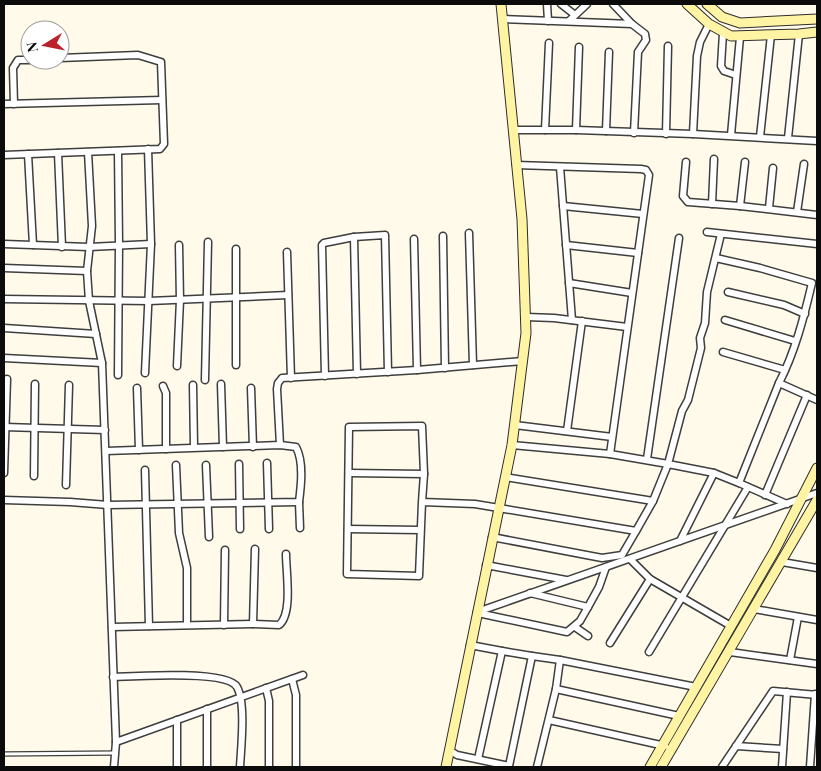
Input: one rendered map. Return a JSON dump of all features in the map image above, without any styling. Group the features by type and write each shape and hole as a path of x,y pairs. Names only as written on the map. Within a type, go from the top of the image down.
{"street":[{"path":"446,767 512,445 526,333 522,219 501,4"},
{"path":"547,4 548,21"},
{"path":"562,4 575,16"},
{"path":"569,22 587,4"},
{"path":"613,4 632,24 645,34 646,40 638,52 634,133"},
{"path":"687,4 709,24 731,36 817,32"},
{"path":"707,4 722,17 740,23 817,19"},
{"path":"503,20 632,24"},
{"path":"754,22 755,36"},
{"path":"693,134 697,56 700,42 709,24"},
{"path":"723,33 721,66 724,71 736,75"},
{"path":"788,138 800,34"},
{"path":"760,137 771,35"},
{"path":"731,135 740,37"},
{"path":"545,130 549,43"},
{"path":"666,134 668,46"},
{"path":"576,130 579,47"},
{"path":"606,131 609,52"},
{"path":"4,155 148,150 160,149 164,144 160,62 138,55 70,58"},
{"path":"14,104 13,68 18,60 20,60"},
{"path":"4,104 162,100"},
{"path":"513,130 731,135 817,141"},
{"path":"145,372 151,244 148,150"},
{"path":"118,151 118,375"},
{"path":"88,152 92,226 87,270 89,301 102,363 116,742 114,767"},
{"path":"58,153 62,247"},
{"path":"28,154 33,245"},
{"path":"712,204 714,160"},
{"path":"686,162 683,196 688,202 768,208 817,215"},
{"path":"740,206 745,162"},
{"path":"797,212 804,164"},
{"path":"516,165 646,170 649,175 610,454"},
{"path":"560,167 572,320"},
{"path":"768,208 773,168"},
{"path":"563,206 643,214"},
{"path":"707,232 817,244"},
{"path":"469,233 473,365"},
{"path":"492,537 602,558 622,555 652,501 668,464 682,412 688,400 700,348 707,292 721,234"},
{"path":"325,376 321,247 324,243 354,237 385,235 388,372"},
{"path":"442,236 445,368"},
{"path":"354,237 357,374"},
{"path":"647,459 679,238"},
{"path":"414,239 417,370"},
{"path":"205,380 208,242"},
{"path":"4,244 89,247 119,244 151,244"},
{"path":"177,366 180,300 179,245"},
{"path":"566,246 638,254"},
{"path":"236,249 236,365"},
{"path":"287,252 291,378"},
{"path":"716,258 812,283 805,314 785,370 778,383 739,483"},
{"path":"4,268 87,270"},
{"path":"569,283 632,292"},
{"path":"728,292 784,305 805,314"},
{"path":"4,299 119,302 288,294"},
{"path":"526,317 572,320 628,327"},
{"path":"725,320 795,341"},
{"path":"568,431 582,321"},
{"path":"4,328 96,334"},
{"path":"723,352 785,370"},
{"path":"4,358 102,363"},
{"path":"280,445 277,409 278,383 282,378 417,370 523,361"},
{"path":"4,473 4,426 7,380"},
{"path":"778,383 817,400"},
{"path":"34,476 35,384"},
{"path":"66,485 69,384"},
{"path":"221,384 222,447"},
{"path":"193,385 194,447"},
{"path":"163,386 166,393 166,449"},
{"path":"137,388 139,450"},
{"path":"251,388 253,447"},
{"path":"765,494 807,395"},
{"path":"514,425 612,437"},
{"path":"4,426 105,430"},
{"path":"422,426 424,474 419,576 347,574 348,473 349,427 422,426"},
{"path":"106,451 280,445 296,447 300,453 300,528"},
{"path":"512,445 647,459 714,473 787,504"},
{"path":"267,463 270,529"},
{"path":"239,464 240,529"},
{"path":"176,465 180,545 187,568 187,626"},
{"path":"206,465 209,537"},
{"path":"650,767 802,499 817,468"},
{"path":"145,470 148,626"},
{"path":"348,473 424,474"},
{"path":"680,540 714,473"},
{"path":"505,477 652,501"},
{"path":"649,652 748,487"},
{"path":"477,612 817,493"},
{"path":"4,500 108,505 269,504 299,502"},
{"path":"661,767 730,652 817,500"},
{"path":"422,502 475,504 636,531"},
{"path":"348,529 420,530"},
{"path":"254,624 255,549"},
{"path":"224,625 225,550"},
{"path":"112,627 254,624 279,626 283,622 287,606 286,554"},
{"path":"630,559 650,579 731,626"},
{"path":"782,562 817,568"},
{"path":"486,566 568,580"},
{"path":"477,612 567,632 575,627 588,607 599,587 606,567"},
{"path":"610,643 650,579"},
{"path":"529,593 588,607"},
{"path":"754,609 817,620"},
{"path":"790,660 798,617"},
{"path":"575,627 588,636"},
{"path":"470,645 560,660 696,687"},
{"path":"478,759 502,651"},
{"path":"730,652 817,664"},
{"path":"449,750 457,755 512,766 532,656"},
{"path":"537,767 556,689 560,660"},
{"path":"116,742 303,675"},
{"path":"113,677 217,677 231,680 236,685 241,696 240,767"},
{"path":"292,679 296,695 296,767"},
{"path":"266,688 269,701 269,767"},
{"path":"556,689 679,716"},
{"path":"722,767 773,691 816,694 810,767"},
{"path":"782,767 787,692"},
{"path":"207,709 207,767"},
{"path":"177,720 177,767"},
{"path":"549,720 662,745 672,750"},
{"path":"736,746 783,749"}],"lane":[{"path":"4,754 114,753"}]}
